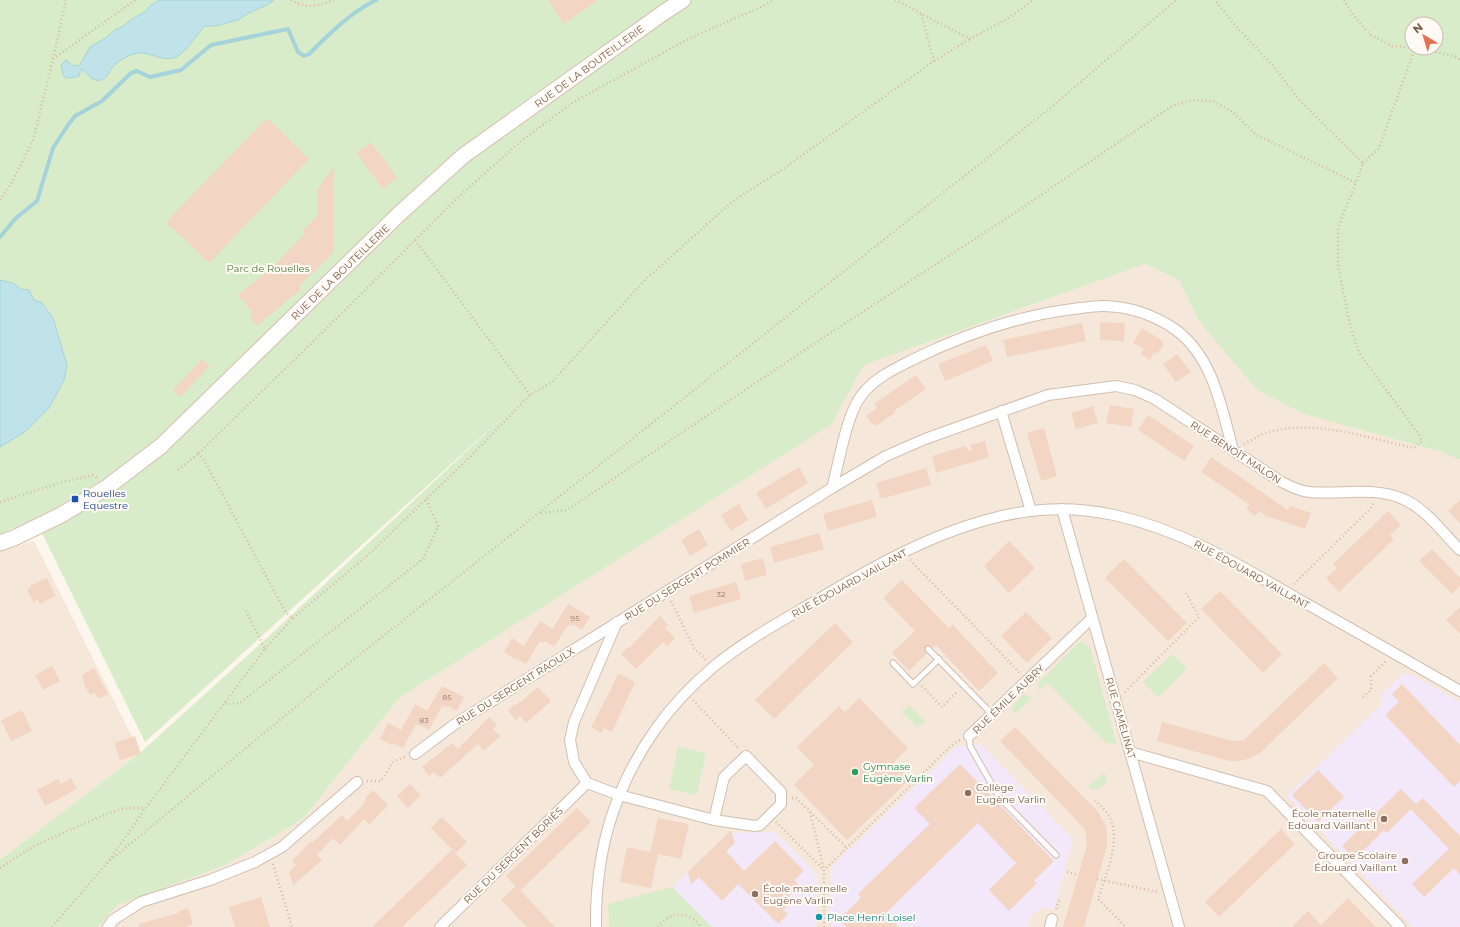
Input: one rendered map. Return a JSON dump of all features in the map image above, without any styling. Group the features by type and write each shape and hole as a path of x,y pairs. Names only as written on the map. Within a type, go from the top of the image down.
{"street":[{"name":"RUE DE LA BOUTEILLERIE","path":"0,543 14,538 61,515 106,488 162,446 398,215 463,156 662,13 683,0"},
{"path":"832,488 851,415 861,397 876,380 928,352 976,332 1012,321 1052,312 1102,306 1126,308 1153,316 1176,330 1193,346 1206,365 1216,391 1233,450"},
{"name":"RUE BENOÎT MALON","path":"832,488 886,456 925,439 1001,411 1048,395 1116,386 1135,390 1155,398 1292,488 1308,492 1378,493 1404,499 1420,509 1460,550"},
{"path":"1001,411 1031,511"},
{"name":"RUE DU SERGENT POMMIER","path":"587,783 574,762 570,740 574,722 617,622 832,488"},
{"name":"RUE ÉDOUARD VAILLANT","path":"596,927 596,902 606,833 619,795 629,772 656,730 686,693 713,667 775,624 844,584 903,553 948,533 991,519 1031,511 1062,509 1113,515 1173,532 1222,555 1460,691"},
{"name":"RUE CAMÉLINAT","path":"1062,509 1179,927"},
{"name":"RUE ÉMILE AUBRY","path":"969,736 1092,618"},
{"name":"RUE DU SERGENT RAOULX","path":"415,754 455,724 617,622"},
{"path":"1130,752 1267,791 1400,927"},
{"path":"587,783 619,795 714,820 754,826 760,824 781,804 781,792 746,756 724,777 714,820"},
{"path":"108,927 113,920 141,902 210,880 255,862 270,854 282,847 357,782"},
{"name":"RUE DU SERGENT BORIÈS","path":"440,927 587,783"}],"lane":[{"path":"928,648 992,714"},
{"path":"892,662 913,684 939,659"},
{"path":"969,736 970,746 999,797 1056,855"}],"path":[{"path":"0,200 12,182 33,141 66,0"},
{"path":"53,59 135,0"},
{"path":"291,0 304,6 321,6 334,0"},
{"path":"178,470 198,453 454,201 521,141 572,103 690,38 774,0"},
{"path":"895,0 970,39"},
{"path":"52,927 107,863 224,704 266,649 293,618 368,555 470,456 530,395 552,382 646,279 733,201 783,169 934,61 1007,19 1033,0"},
{"path":"107,863 333,676 1054,105 1176,0"},
{"path":"1215,0 1235,25 1273,66 1300,101 1363,163"},
{"path":"1344,0 1353,15 1371,35 1392,46 1404,47"},
{"path":"921,13 934,61"},
{"path":"1444,54 1454,56 1460,60"},
{"path":"1233,450 1265,433 1300,427 1333,430 1414,448 1422,441 1360,354 1352,332 1338,266 1338,227 1363,163 1379,148 1411,56"},
{"path":"540,513 567,510 821,339 1004,220 1172,106 1192,100 1213,102 1233,112 1255,134 1356,183"},
{"path":"415,240 530,395"},
{"path":"198,453 208,467 286,613 293,618"},
{"path":"0,502 63,482 93,475 100,479 106,488"},
{"path":"1286,592 1371,508 1378,493"},
{"path":"224,704 240,703 423,559 438,526 426,499"},
{"path":"903,553 1028,680"},
{"path":"666,592 694,648 713,667"},
{"path":"1116,701 1199,617 1186,593"},
{"path":"246,611 266,649"},
{"path":"1363,697 1371,690 1371,676 1394,653"},
{"path":"917,680 942,707 964,686"},
{"path":"686,693 746,756"},
{"name":"RUE ÉMILE AUBRY","path":"824,870 953,744 969,736"},
{"path":"357,782 381,781 394,761 415,754"},
{"path":"781,798 796,798 847,848"},
{"path":"1095,800 1108,814 1113,832 1113,852 1098,899 1126,927"},
{"path":"0,868 34,846 106,814 125,808 146,808"},
{"path":"809,811 824,870 824,927"},
{"path":"770,815 824,870"},
{"path":"270,854 292,927"},
{"path":"1067,872 1078,875"},
{"path":"1097,880 1170,894"},
{"path":"1056,909 1060,898"},
{"path":"658,927 663,921 674,915 688,915 699,923 700,927"}],"shaded area":[{"path":"1145,264 1179,280 1199,321 1442,452 1460,460 1460,927 98,927 118,905 226,865 303,819 399,698 831,425 864,365"},
{"path":"34,541 140,753 0,860 0,551"},
{"name":"Groupe Scolaire Édouard Vaillant","path":"1402,674 1414,676 1460,702 1460,925 1458,927 1413,927 1287,796 1383,703 1380,697"},
{"name":"Collège Eugène Varlin","path":"981,744 1073,839 1054,909 1045,907 1031,916 1028,927 832,927 829,923 831,867 956,747"},
{"path":"775,832 818,876 816,927 712,927 672,887 729,833"}],"green space":[{"name":"Parc de Rouelles","path":"0,0 1460,0 1460,460 1442,452 1304,414 1257,390 1199,321 1179,280 1145,264 864,365 831,425 399,698 303,819 226,865 118,905 98,927 0,927 0,860 140,753 280,626 504,416 145,742 35,519 0,534"},
{"path":"1083,642 1090,647 1117,744 1106,743 1048,683 1040,690 1037,686 1038,683 1078,643"},
{"path":"1172,654 1187,669 1158,697 1143,682"},
{"path":"1024,694 1032,698 1015,714 1012,707"},
{"path":"909,705 925,721 917,728 902,712"},
{"path":"678,747 706,753 697,795 669,789"},
{"path":"1104,772 1107,778 1105,784 1097,790 1088,787"},
{"path":"672,887 712,927 609,927 608,904"}],"water":[{"path":"160,0 274,0 238,20 215,26 205,26 186,50 178,56 166,59 149,54 137,53 126,57 117,63 112,67 105,78 101,80 93,79 81,69 79,76 66,78 63,74 61,65 66,60 72,65 79,66 90,47 107,37 116,29 122,27 132,19 145,12 151,5"},
{"path":"0,280 13,283 21,289 29,290 34,300 42,303 53,318 67,365 64,380 49,408 26,431 0,447"}],"building":[{"path":"548,0 598,0 564,24"},
{"path":"267,118 309,159 209,263 166,222"},
{"path":"371,142 397,177 383,189 356,153"},
{"path":"334,167 334,252 299,286 301,289 257,326 249,316 253,313 238,295 276,264 305,233 302,231 317,216 317,189"},
{"path":"1100,322 1125,323 1124,341 1100,340"},
{"path":"1082,323 1086,341 1007,357 1003,340"},
{"path":"1142,328 1163,341 1162,343 1164,344 1156,355 1154,352 1150,360 1141,354 1144,349 1133,343"},
{"path":"986,345 993,361 945,381 938,364"},
{"path":"1177,354 1191,372 1176,382 1163,364"},
{"path":"202,359 209,366 180,397 173,390"},
{"path":"916,375 926,389 894,411 895,413 876,426 874,424 873,425 866,416 877,408 874,404"},
{"path":"1110,405 1134,409 1131,427 1106,423"},
{"path":"1093,406 1098,423 1076,429 1071,413"},
{"path":"1148,415 1194,446 1184,461 1138,430"},
{"path":"1044,428 1057,476 1041,481 1027,433"},
{"path":"985,441 989,457 936,473 932,456 965,446 969,451 972,449 970,445"},
{"path":"1211,457 1288,510 1290,506 1311,513 1305,529 1266,516 1259,511 1255,516 1246,509 1250,505 1201,472"},
{"path":"799,467 808,483 766,509 756,493"},
{"path":"926,468 931,485 881,499 876,483"},
{"path":"872,500 877,517 828,531 823,514"},
{"path":"1460,500 1460,523 1448,511"},
{"path":"739,504 748,520 731,531 721,515"},
{"path":"1388,511 1401,525 1390,535 1394,539 1339,592 1326,578 1337,568 1333,564"},
{"path":"699,529 708,545 690,556 681,540"},
{"path":"819,533 824,549 774,563 770,547"},
{"path":"1009,541 1035,568 1009,593 984,566"},
{"path":"1432,549 1460,578 1460,586 1452,594 1419,561"},
{"path":"763,558 767,575 745,581 741,564"},
{"path":"1124,559 1187,623 1168,641 1105,578"},
{"path":"47,578 56,596 39,604 38,600 33,602 27,589 31,587 31,585"},
{"path":"902,580 949,628 953,625 998,673 979,691 936,645 933,648 929,645 926,646 924,650 927,653 909,671 892,653 915,631 883,598"},
{"path":"736,582 741,599 694,613 689,596"},
{"path":"1220,591 1282,654 1263,673 1201,609"},
{"path":"568,604 590,617 582,630 572,624 571,626 568,625 554,647 545,641 543,643 540,641 526,664 517,659 516,660 504,652 512,638 524,646 540,621 552,629"},
{"path":"1460,607 1460,634 1446,620"},
{"path":"1026,612 1052,638 1027,663 1001,636"},
{"path":"660,616 668,625 665,628 675,638 667,646 663,642 636,669 621,654 628,647 629,648"},
{"path":"835,623 853,642 774,719 755,700"},
{"path":"1324,663 1338,678 1261,752 1251,758 1239,761 1229,761 1157,741 1162,722 1233,741 1244,740"},
{"path":"52,666 60,681 43,690 35,675"},
{"path":"94,668 108,694 101,698 97,697 95,693 90,695 83,682 82,675"},
{"path":"618,673 635,682 612,732 604,728 602,733 591,727"},
{"path":"1402,684 1460,745 1460,781 1454,787 1385,715 1399,702 1392,694"},
{"path":"442,686 464,697 457,711 447,706 442,706 429,730 416,724 403,748 393,743 392,745 380,739 388,723 401,730 415,704 427,711"},
{"path":"538,687 551,701 526,723 520,716 516,720 508,711"},
{"name":"Gymnase Eugène Varlin","path":"859,698 908,748 894,762 910,779 847,840 794,785 814,765 797,747 839,706 845,712"},
{"path":"22,710 32,731 11,741 1,720"},
{"path":"489,717 497,725 493,729 500,736 484,751 478,744 440,778 434,772 429,776 422,767 452,743 458,749"},
{"path":"1015,727 1098,812 1106,826 1107,846 1084,927 1063,927 1087,845 1086,832 1082,826 1000,741"},
{"path":"135,736 141,754 120,760 114,743"},
{"path":"960,764 1054,861 1034,881 1037,883 1009,911 989,890 1016,863 978,823 886,913 899,927 846,927 839,919 861,898 858,894 930,824 914,808"},
{"path":"1318,770 1344,797 1318,822 1292,795"},
{"path":"71,778 77,789 45,806 37,790 58,779 61,784"},
{"path":"410,784 421,795 408,808 397,796"},
{"path":"1401,789 1416,804 1387,833 1384,830 1355,859 1342,846"},
{"path":"373,790 388,805 369,825 364,819 340,845 333,838 317,855 322,860 293,885 289,872 296,865 292,861 311,841 312,843 342,815 347,821 364,804 363,803 367,799 365,798"},
{"path":"1423,798 1460,836 1460,875 1454,868 1424,897 1412,884 1449,849 1411,809"},
{"path":"577,808 591,822 520,891 506,876"},
{"path":"442,817 467,842 456,853 431,828"},
{"path":"658,818 689,824 681,859 658,854 651,888 620,882 627,847 650,852"},
{"path":"1281,829 1295,844 1219,917 1205,902"},
{"path":"731,830 735,843 726,851 744,871 775,841 804,871 794,880 799,885 789,895 793,900 783,910 788,914 778,924 738,884 722,901 699,877 691,885 688,872"},
{"path":"452,850 467,865 402,927 372,927"},
{"path":"516,886 555,927 527,927 501,900"},
{"path":"261,897 270,927 235,927 229,907"},
{"path":"1348,898 1376,927 1292,927 1308,911 1321,925"},
{"path":"188,908 193,924 185,927 139,927 139,924 178,913 178,911"}],"waterway":[{"path":"0,237 16,218 37,201 53,148 75,116 102,101 131,73 137,71 150,77 181,70 211,45 288,29 298,52 304,56 309,54 357,11 376,0"}],"place":[{"name":"Rouelles Equestre","path":"75,499"},
{"name":"Gymnase Eugène Varlin","path":"855,772"},
{"name":"Collège Eugène Varlin","path":"968,793"},
{"name":"École maternelle Edouard Vaillant I","path":"1384,819"},
{"name":"Groupe Scolaire Édouard Vaillant","path":"1405,861"},
{"name":"École maternelle Eugène Varlin","path":"755,894"},
{"name":"Place Henri Loisel","path":"819,917"}]}
